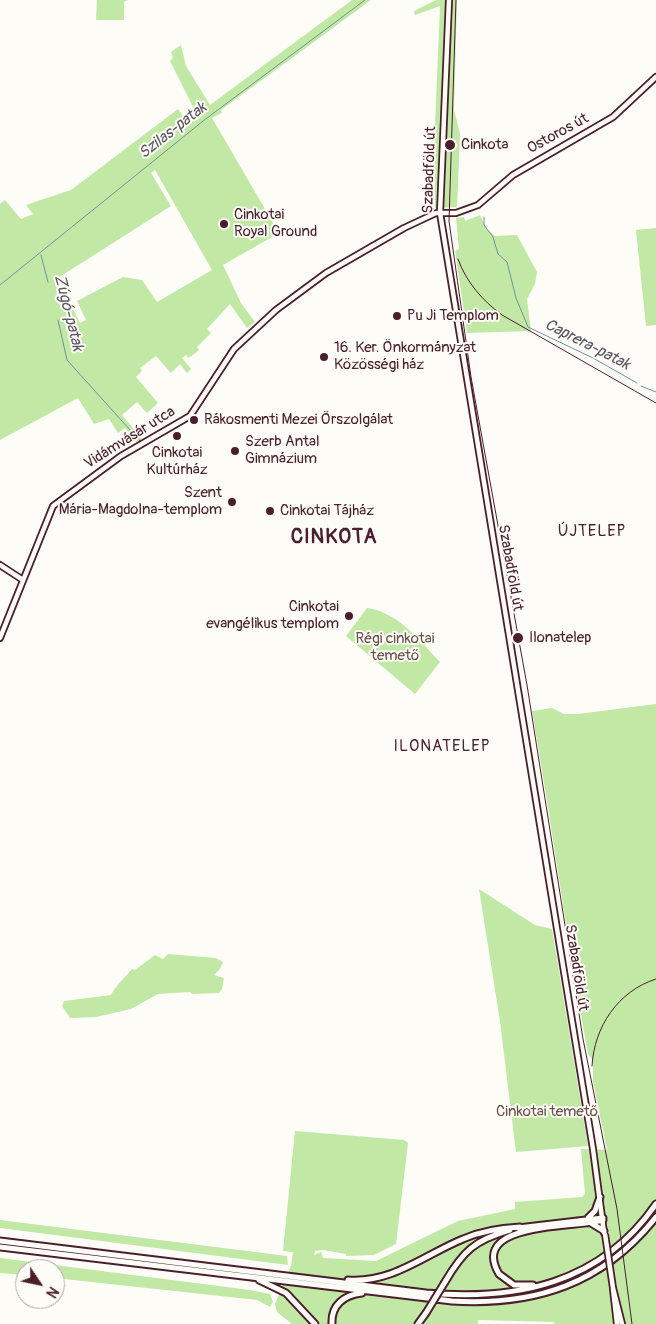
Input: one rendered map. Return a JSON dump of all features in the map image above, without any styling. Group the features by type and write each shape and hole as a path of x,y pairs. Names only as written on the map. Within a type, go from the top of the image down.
{"highway":[{"path":"589,1221 600,1197"},
{"path":"0,1241 333,1282 466,1296 512,1293 554,1282 584,1269 616,1247 638,1226 656,1204"},
{"path":"0,1247 380,1293 478,1302 516,1300 536,1296 580,1281 606,1265 633,1242 656,1217"},
{"path":"333,1282 386,1276 405,1269 473,1235 603,1219"},
{"path":"589,1221 604,1233"},
{"path":"522,1229 498,1244 494,1256 497,1271 505,1280 518,1286 554,1282"},
{"path":"418,1324 469,1248 484,1238 501,1232 522,1229"},
{"path":"232,1275 276,1286 291,1297 315,1324"},
{"path":"332,1324 334,1309 344,1298 357,1294 380,1293"}],"main road":[{"name":"Szabadföld út","path":"449,0 440,213 460,344 531,761 613,1288"},
{"name":"Ostoros út","path":"440,213 456,213 478,205 512,175 613,117 656,77"},
{"name":"Vidámvásár utca","path":"0,638 50,511 57,502 120,456 190,416 234,349 297,293 326,273 393,234 426,217 440,213"},
{"path":"0,565 23,580"},
{"path":"613,1288 618,1324"},
{"path":"613,1288 622,1324"}],"green space":[{"path":"97,0 128,0 124,2 124,20 96,20"},
{"path":"352,0 371,0 221,110 222,113 212,118 279,233 223,265 241,303 255,322 247,328 230,304 207,329 211,333 197,347 199,350 189,358 186,355 182,358 191,369 187,373 180,364 171,373 156,356 140,368 142,371 136,377 158,403 147,413 137,402 122,415 142,439 137,442 125,428 118,433 109,419 94,424 78,398 0,440 0,204 5,200 21,219 33,214 26,205 71,190 178,109 184,117 181,124 188,124 192,119 194,109 170,61 173,58 171,52 181,45 186,66 210,105","holes":["155,170 212,270 157,302 142,280 123,277 77,301 86,320 80,323 58,278 171,206 151,173"]},
{"path":"436,0 457,0 454,110 460,134 457,207 435,208 435,125 440,6 415,15 414,11"},
{"path":"480,215 486,228 495,236 517,235 537,272 535,284 527,299 531,331 467,333 455,251 459,249 456,218 464,217 465,221"},
{"path":"656,228 656,325 646,326 636,230"},
{"name":"Régi cinkotai temető","path":"367,608 389,615 398,621 440,662 415,694 346,636"},
{"path":"656,704 656,1324 554,1324 554,1322 478,1320 478,1324 292,1324 277,1312 275,1304 291,1266 293,1252 283,1251 295,1131 404,1140 408,1143 396,1244 374,1255 346,1256 346,1254 323,1250 315,1251 314,1255 321,1252 323,1258 376,1261 458,1221 515,1209 515,1202 582,1197 585,1194 581,1149 607,1150 593,1081 593,1060 588,1054 580,1011 532,711 552,708 564,714 578,714"},
{"name":"Cinkotai temető","path":"479,889 535,925 552,929 588,1146 516,1152 500,1021"},
{"path":"168,954 216,958 223,962 220,969 214,975 224,978 222,989 219,993 158,994 131,1009 96,1017 70,1018 62,1006 64,1001 111,995 132,969 135,970 155,955 163,959"},
{"path":"0,1220 287,1256 288,1265 0,1228"},
{"path":"0,1258 15,1260 15,1274 0,1273"},
{"path":"65,1266 250,1290 270,1294 273,1302 270,1307 257,1300 65,1279"}],"waterway":[{"name":"Szilas-patak","path":"0,285 203,121 365,0"},
{"name":"Caprera-patak","path":"484,217 484,225 493,237 498,254 507,262 516,298 528,327 593,358 637,383"},
{"name":"Zúgó-patak","path":"41,255 48,282"},
{"name":"Zúgó-patak","path":"58,320 67,360 140,441"},
{"name":"Caprera-patak","path":"641,386 656,392"}],"tram line":[{"path":"456,0 449,221 471,377 527,685 583,1039 617,1209 632,1324"},
{"path":"458,259 476,290 488,304 502,315 656,403"},
{"path":"592,1066 597,1038 610,1012 630,992 656,979"}],"place":[{"name":"Cinkota","path":"450,145"},
{"name":"Cinkotai Royal Ground","path":"224,224"},
{"name":"Pu Ji Templom","path":"397,316"},
{"name":"16. Ker. Önkormányzat Közösségi ház","path":"324,357"},
{"name":"Rákosmenti Mezei Őrszolgálat","path":"194,420"},
{"name":"Cinkotai Kultúrház","path":"177,436"},
{"name":"Szerb Antal Gimnázium","path":"235,451"},
{"name":"Szent Mária-Magdolna-templom","path":"232,502"},
{"name":"Cinkotai Tájház","path":"270,511"},
{"name":"Cinkotai evangélikus templom","path":"349,616"},
{"name":"Ilonatelep","path":"518,638"}],"district":[{"name":"ÚJTELEP","path":"592,532"},
{"name":"CINKOTA","path":"334,538"},
{"name":"ILONATELEP","path":"442,747"}]}
